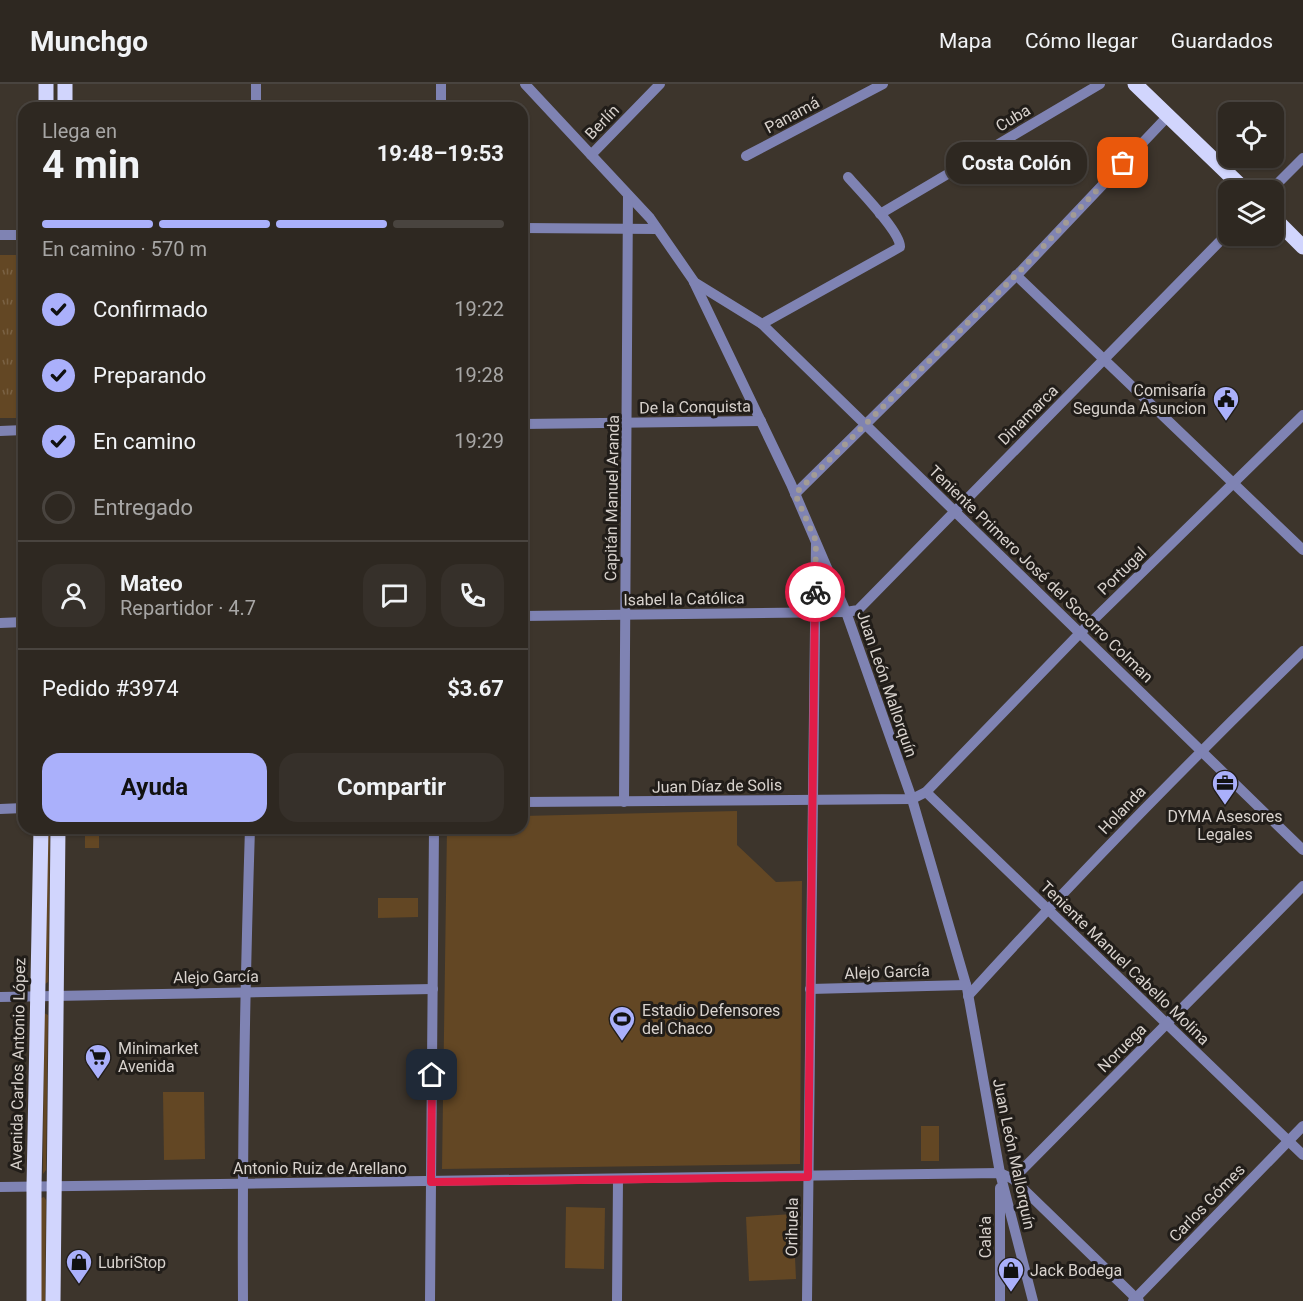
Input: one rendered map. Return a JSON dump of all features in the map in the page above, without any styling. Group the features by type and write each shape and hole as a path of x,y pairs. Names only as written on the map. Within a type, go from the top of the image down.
{"main road":[{"path":"46,84 46,102"},
{"path":"65,84 65,102"},
{"path":"1135,84 1235,180"},
{"path":"1284,228 1303,247"},
{"name":"Avenida Carlos Antonio López","path":"34,1301 40,834"},
{"path":"53,1301 58,834"}],"street":[{"path":"256,84 256,102"},
{"path":"441,84 441,102"},
{"name":"Juan León Mallorquín","path":"525,84 628,195 657,229 694,282 795,494 846,612 912,799 967,990 1000,1173 1033,1301"},
{"name":"Berlín","path":"591,155 660,84"},
{"name":"Panamá","path":"746,156 883,84"},
{"name":"Cuba","path":"880,214 1100,84"},
{"path":"795,494 1016,275 1168,116"},
{"path":"1281,180 1303,158"},
{"path":"760,322 900,247 900,241 880,214 848,177"},
{"name":"Capitán Manuel Aranda","path":"624,802 628,195"},
{"path":"528,228 657,229"},
{"path":"0,235 18,235"},
{"name":"Dinamarca","path":"846,612 858,610 1218,243"},
{"path":"1016,275 1303,550"},
{"name":"Teniente Primero José del Socorro Colman","path":"694,282 760,322 1303,850"},
{"name":"Portugal","path":"912,799 926,792 1080,633 1303,415"},
{"name":"De la Conquista","path":"528,424 761,421"},
{"path":"0,431 18,430"},
{"name":"Orihuela","path":"807,1301 816,541"},
{"name":"Isabel la Católica","path":"528,616 846,612"},
{"path":"0,623 18,622"},
{"name":"Holanda","path":"967,990 1201,750 1303,651"},
{"name":"Teniente Manuel Cabello Molina","path":"926,792 1303,1155"},
{"name":"Juan Díaz de Solis","path":"528,802 912,799"},
{"path":"0,809 18,808"},
{"path":"243,1301 244,991 250,834"},
{"path":"430,1301 434,834"},
{"name":"Noruega","path":"1013,1179 1303,886"},
{"name":"Alejo García","path":"0,997 433,989"},
{"name":"Alejo García","path":"810,989 967,990"},
{"name":"Carlos Gómes","path":"1136,1300 1303,1126"},
{"path":"1000,1173 1013,1179 1136,1300"},
{"name":"Antonio Ruiz de Arellano","path":"0,1188 1000,1173"},
{"name":"Cala'a","path":"1000,1173 1000,1301"},
{"path":"617,1301 618,1179"}],"green space":[{"path":"0,255 18,255 18,418 0,418"},
{"name":"Estadio Defensores del Chaco","path":"737,811 737,845 776,882 802,881 800,1164 442,1169 447,834 528,834 528,816"},
{"path":"44,834 50,834 48,982 45,984"},
{"path":"85,834 99,834 99,848 85,848"},
{"path":"378,898 418,898 418,917 378,918"},
{"path":"44,1013 48,1015 46,1170 43,1174"},
{"path":"163,1092 204,1092 205,1159 164,1160"},
{"path":"921,1126 939,1126 939,1161 921,1161"},
{"path":"44,1197 46,1200 45,1301 40,1301 41,1198"},
{"path":"566,1207 605,1208 604,1269 565,1268"},
{"path":"793,1214 796,1279 749,1281 746,1217"}],"way so far":[{"path":"815,592 816,541 795,494 1018,273 1123,163"}],"place":[{"name":"Costa Colón","path":"1123,163"},
{"name":"Comisaría Segunda Asuncion","path":"1226,422"},
{"name":"DYMA Asesores Legales","path":"1225,806"},
{"name":"Estadio Defensores del Chaco","path":"622,1042"},
{"name":"Minimarket Avenida","path":"98,1080"},
{"name":"LubriStop","path":"79,1285"},
{"name":"Jack Bodega","path":"1011,1293"}],"route":[{"path":"432,1075 431,1182 808,1177 815,592"}]}
